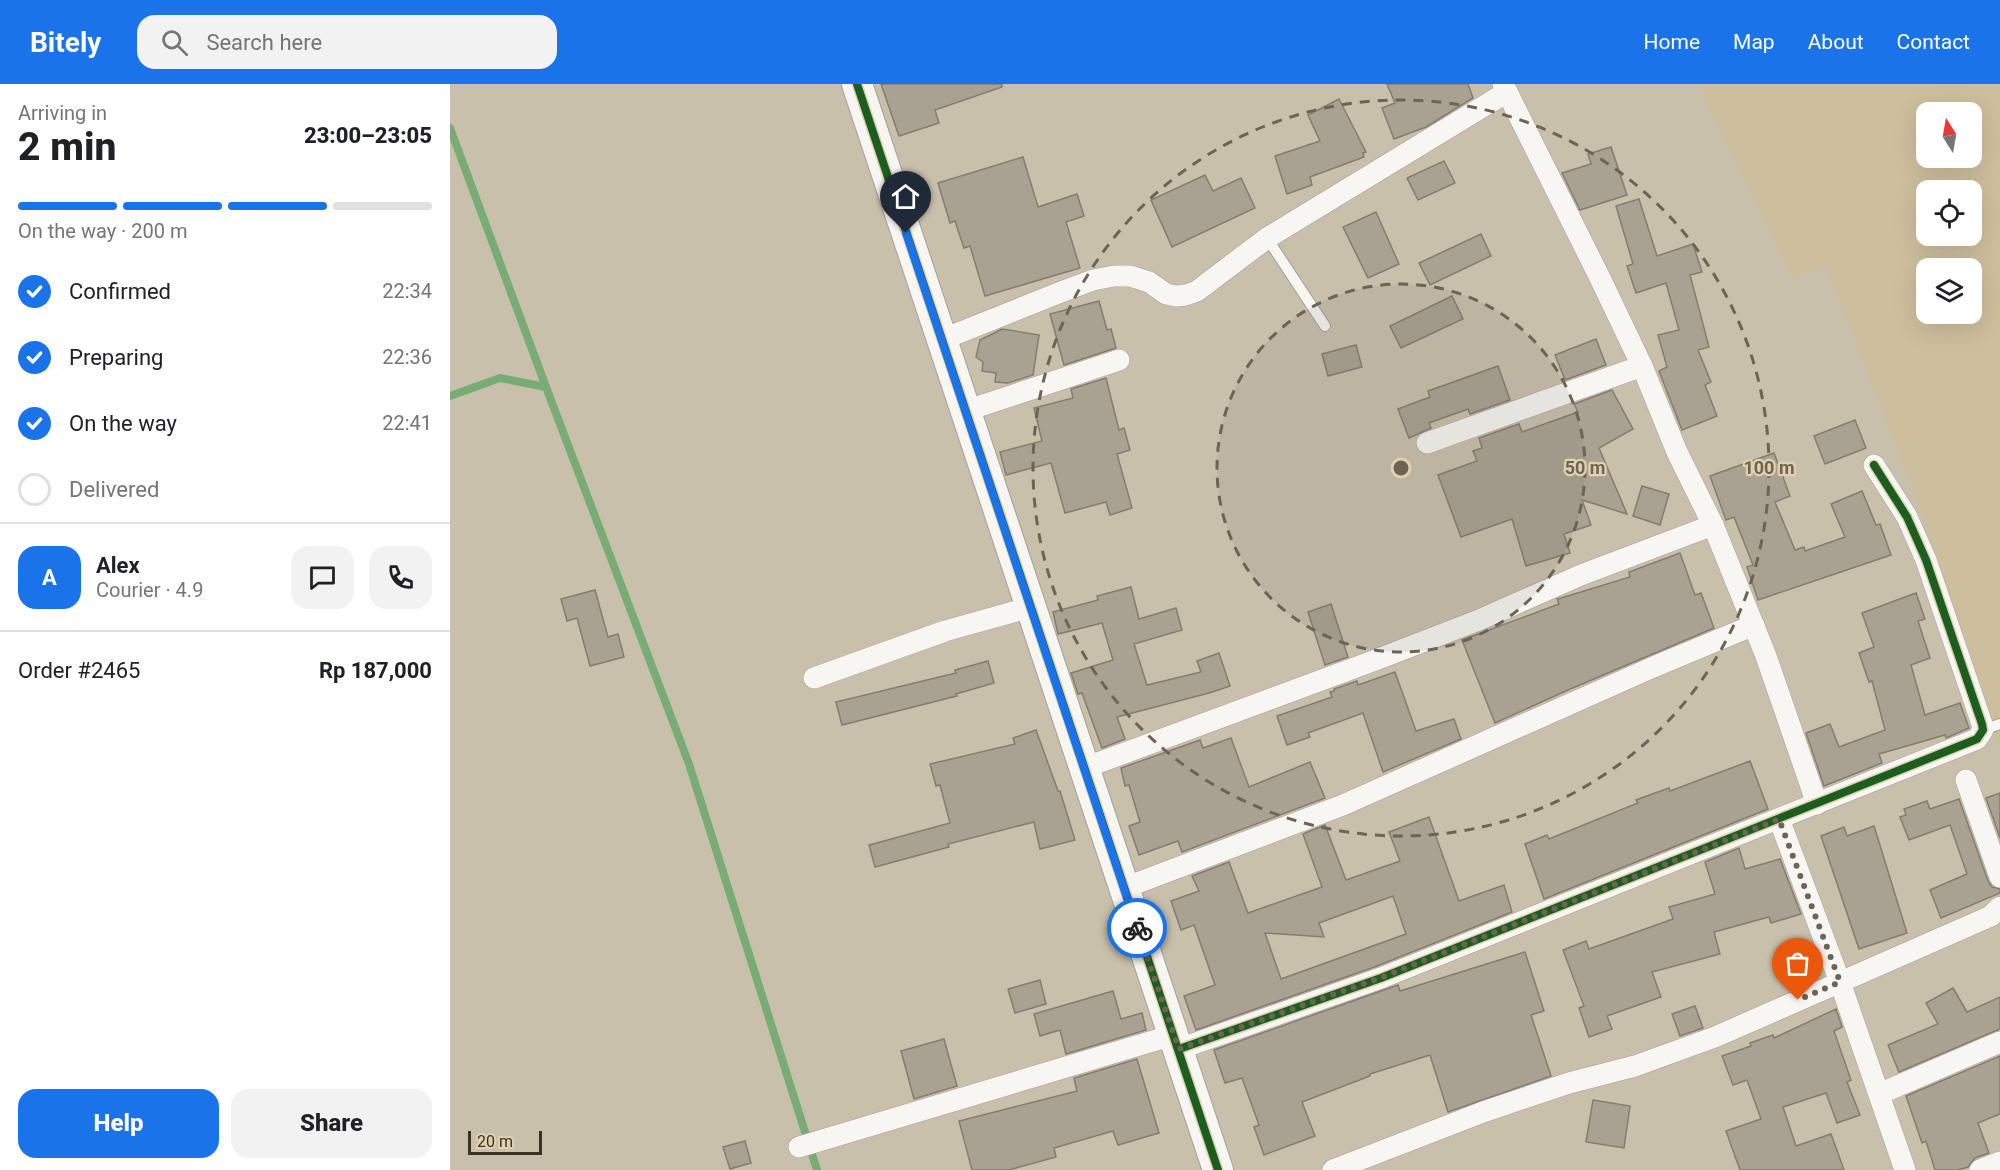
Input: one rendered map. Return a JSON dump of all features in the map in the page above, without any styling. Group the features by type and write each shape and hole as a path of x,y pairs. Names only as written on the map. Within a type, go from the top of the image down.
{"street":[{"path":"857,84 1218,1170"},
{"path":"942,340 1093,280 1130,276 1149,282 1166,294 1176,296 1197,291 1219,272 1267,238 1510,87 1642,366 1677,452 1713,525 1766,656 1817,804"},
{"path":"965,411 1119,360"},
{"path":"1427,443 1642,366"},
{"path":"799,1147 1176,1042 1380,978 1977,738 1991,727 1977,704 1926,560 1907,517 1874,465"},
{"path":"1083,768 1384,657 1479,620 1581,576 1713,525"},
{"path":"814,678 945,631 1030,607"},
{"path":"1124,888 1343,805 1651,668 1754,625"},
{"path":"1966,780 2000,877"},
{"path":"1779,819 1840,982 1905,1170"},
{"path":"1333,1170 1483,1112 1569,1083 1635,1066 1715,1037 1991,916 2000,907"},
{"path":"1879,1094 2000,1042"},
{"path":"1980,1170 2000,1162"}],"lane":[{"path":"1267,238 1325,326"}],"shaded area":[{"path":"1698,84 2000,84 2000,752 1926,523 1825,265 1792,280"}],"building":[{"path":"881,84 1002,84 1002,87 935,110 939,123 899,136"},
{"path":"1387,84 1468,84 1473,98 1426,127 1394,139 1382,108 1395,103"},
{"path":"1339,99 1366,152 1363,153 1364,157 1310,177 1312,185 1287,194 1275,156 1320,141 1308,115"},
{"path":"1611,147 1627,195 1580,210 1562,173 1591,164 1588,154"},
{"path":"1023,157 1038,207 1077,194 1084,216 1066,222 1080,268 985,296 970,246 964,248 955,221 950,223 938,183"},
{"path":"1444,161 1455,183 1418,200 1407,178"},
{"path":"1205,175 1213,191 1241,178 1255,208 1172,247 1151,200"},
{"path":"1639,199 1657,256 1693,244 1702,272 1690,275 1709,347 1698,350 1711,382 1705,385 1717,416 1682,430 1659,371 1667,367 1658,335 1679,330 1666,283 1636,293 1627,266 1633,264 1616,206"},
{"path":"1376,212 1399,264 1368,278 1343,227"},
{"path":"1481,234 1491,256 1430,285 1419,263"},
{"path":"1452,296 1463,319 1401,348 1390,326"},
{"path":"1099,301 1107,330 1111,329 1116,348 1064,365 1050,314"},
{"path":"1002,329 1039,335 1033,375 1008,383 995,382 996,373 982,371 983,362 976,357 980,340"},
{"path":"1596,339 1606,365 1565,380 1555,355"},
{"path":"1356,345 1362,367 1328,376 1322,354"},
{"path":"1498,366 1510,400 1470,414 1468,409 1429,423 1431,428 1409,438 1398,409 1430,397 1428,391"},
{"path":"1106,378 1119,430 1124,428 1130,450 1117,454 1132,508 1110,515 1106,502 1065,513 1051,463 1006,475 1000,452 1042,441 1034,408 1073,398 1071,389"},
{"path":"1612,390 1633,429 1599,448 1627,514 1582,500 1591,525 1564,534 1570,553 1526,566 1512,519 1461,537 1438,475 1477,461 1473,451 1482,448 1479,438 1519,424 1522,432 1578,412 1574,404"},
{"path":"1855,420 1866,448 1825,464 1814,436"},
{"path":"1774,453 1790,496 1775,502 1795,550 1804,547 1805,551 1845,537 1831,504 1862,491 1876,525 1880,524 1891,555 1758,600 1747,567 1753,565 1734,517 1726,520 1710,476"},
{"path":"1642,486 1669,494 1660,525 1633,516"},
{"path":"1680,553 1695,595 1701,593 1714,628 1495,723 1462,640 1559,604 1557,599 1630,577 1629,572"},
{"path":"1131,587 1139,619 1176,608 1182,630 1134,644 1147,685 1201,672 1197,661 1219,653 1230,686 1117,717 1125,739 1102,748 1082,693 1078,694 1071,673 1113,660 1102,623 1058,634 1053,612 1098,600 1097,596"},
{"path":"595,590 608,637 618,634 624,657 590,666 577,618 567,621 561,599"},
{"path":"1916,593 1925,619 1918,621 1930,658 1911,665 1925,715 1960,703 1969,728 1946,738 1945,735 1879,754 1882,763 1824,786 1806,733 1830,724 1839,747 1885,730 1872,681 1869,682 1859,653 1874,647 1862,613"},
{"path":"1331,604 1348,657 1325,665 1308,612"},
{"path":"988,661 994,683 956,694 957,696 842,725 836,702 956,673 955,670"},
{"path":"1395,672 1416,731 1454,719 1461,739 1383,772 1363,713 1308,733 1310,737 1287,745 1277,716 1332,697 1330,692 1334,689 1357,681 1358,685"},
{"path":"1036,730 1058,791 1060,791 1075,840 1040,849 1034,822 948,844 949,847 875,867 869,845 950,823 940,785 936,786 930,764 1015,744 1013,738"},
{"path":"1231,738 1249,787 1310,762 1325,798 1182,852 1178,841 1139,855 1129,826 1140,822 1129,785 1125,786 1121,768 1200,740 1203,748"},
{"path":"1750,761 1768,809 1544,899 1525,844 1547,835 1549,839 1638,803 1636,800 1669,788 1670,791"},
{"path":"2000,793 2000,838 1986,798"},
{"path":"1959,799 1988,881 1992,887 2000,889 2000,893 1941,918 1930,890 1967,874 1950,825 1909,840 1900,817 1906,815 1904,809 1927,801 1930,809"},
{"path":"1429,817 1459,901 1504,885 1512,912 1377,966 1196,1030 1184,996 1215,985 1194,925 1181,930 1171,901 1199,891 1192,876 1229,862 1248,913 1322,887 1303,834 1325,825 1346,880 1400,861 1389,832","holes":["1393,896 1406,934 1281,979 1265,933 1324,937 1319,923"]},
{"path":"1874,826 1907,933 1859,949 1821,836 1844,827 1847,836"},
{"path":"1739,848 1745,869 1780,859 1801,914 1771,923 1769,917 1714,932 1720,954 1652,972 1661,997 1607,1016 1612,1029 1589,1037 1579,1008 1584,1006 1563,950 1586,941 1589,949 1673,919 1669,907 1715,894 1705,862"},
{"path":"1525,952 1544,1011 1531,1015 1551,1076 1448,1112 1430,1055 1370,1074 1370,1076 1302,1102 1315,1136 1264,1155 1254,1127 1259,1125 1242,1078 1225,1083 1214,1050 1398,985 1400,991"},
{"path":"1040,980 1046,1004 1015,1013 1008,989"},
{"path":"1953,988 1967,1012 2000,997 2000,1029 1899,1072 1888,1045 1938,1024 1926,1003"},
{"path":"1113,991 1121,1019 1142,1013 1146,1030 1066,1054 1060,1030 1040,1036 1034,1014"},
{"path":"1695,1006 1703,1028 1680,1036 1672,1014"},
{"path":"1836,1009 1842,1027 1834,1031 1851,1080 1847,1082 1860,1115 1837,1123 1826,1093 1783,1107 1796,1146 1831,1134 1844,1170 1740,1170 1726,1131 1761,1119 1747,1080 1733,1085 1722,1056 1773,1035 1774,1038"},
{"path":"944,1039 957,1086 914,1099 901,1051"},
{"path":"2000,1056 2000,1114 1978,1123 1989,1153 1975,1158 1968,1167 1958,1170 1935,1170 1926,1141 1922,1143 1906,1096"},
{"path":"1137,1059 1159,1133 1118,1145 1113,1131 1054,1148 1056,1157 1009,1170 972,1170 959,1121 1077,1091 1074,1078"},
{"path":"1593,1100 1630,1106 1624,1148 1586,1142"},
{"path":"745,1141 751,1163 730,1169 723,1147"}],"waterway":[{"path":"450,128 689,764 817,1170"},
{"path":"450,396 500,378 546,387"}],"cycle path":[{"path":"857,84 1218,1170"},
{"path":"1179,1049 1381,978 1977,739 1983,730 1982,724 1926,560 1907,517 1874,465"}],"way so far":[{"path":"1137,928 1179,1049 1380,978 1779,819 1840,982 1798,1000"}],"route":[{"path":"906,233 1137,928"}]}
